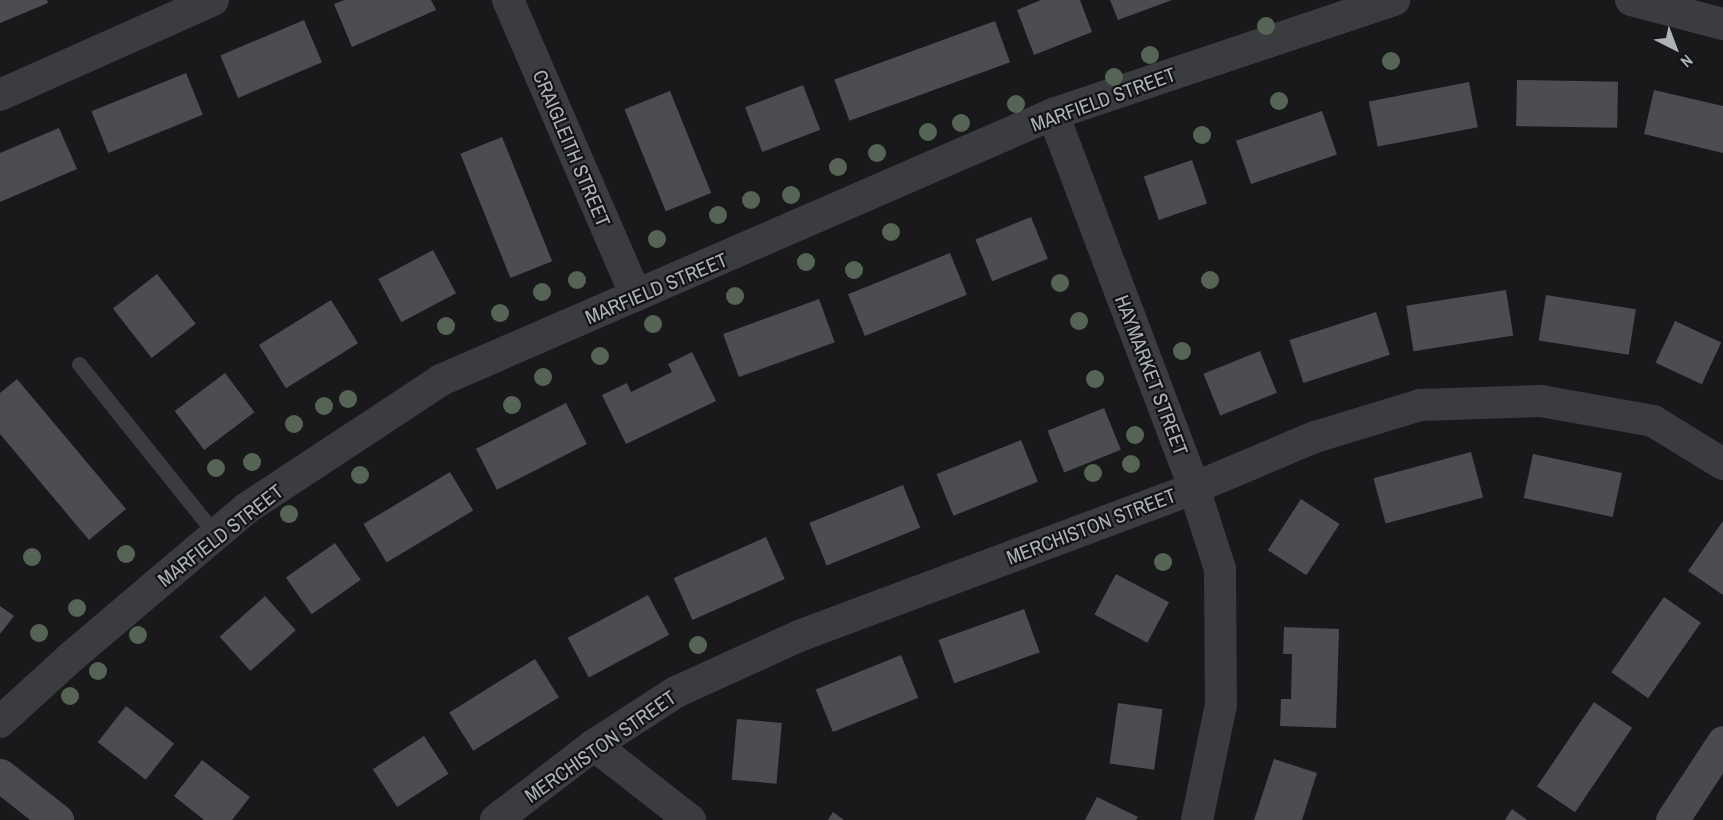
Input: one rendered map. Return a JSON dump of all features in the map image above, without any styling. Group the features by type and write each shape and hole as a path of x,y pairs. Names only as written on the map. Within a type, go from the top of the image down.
{"street":[{"path":"0,95 213,0"},
{"name":"CRAIGLEITH STREET","path":"508,0 636,296"},
{"name":"MARFIELD STREET","path":"0,723 70,658 247,508 441,380 1053,114 1394,0"},
{"path":"1631,0 1723,24"},
{"name":"HAYMARKET STREET","path":"1053,114 1194,488 1220,569 1221,705 1197,820"},
{"name":"MERCHISTON STREET","path":"496,820 594,746 676,692 799,636 1194,488 1315,437 1420,405 1541,401 1653,422 1723,464"},
{"path":"1672,820 1723,742"},
{"path":"594,746 690,820"},
{"path":"0,775 57,820"}],"lane":[{"path":"79,364 216,535"}],"building":[{"path":"0,0 47,0 48,3 0,23"},
{"path":"344,0 431,0 436,10 352,47 334,4"},
{"path":"1041,0 1080,0 1092,32 1034,55 1017,10"},
{"path":"1110,0 1172,0 1118,20"},
{"path":"304,20 322,62 238,98 220,56"},
{"path":"995,21 1010,62 849,121 834,79"},
{"path":"186,73 203,115 108,153 91,111"},
{"path":"1517,80 1618,82 1617,128 1516,126"},
{"path":"1469,82 1478,127 1378,147 1369,101"},
{"path":"803,85 820,130 762,152 745,107"},
{"path":"1654,90 1723,106 1723,153 1644,134"},
{"path":"670,91 711,193 666,211 625,109"},
{"path":"1322,111 1337,154 1251,184 1236,141"},
{"path":"59,128 77,169 0,202 0,153"},
{"path":"502,137 552,261 510,278 460,154"},
{"path":"1192,160 1207,203 1159,220 1144,177"},
{"path":"1031,217 1048,259 992,281 975,239"},
{"path":"433,250 456,293 401,322 378,279"},
{"path":"950,253 967,295 865,336 848,294"},
{"path":"157,274 196,324 152,358 113,308"},
{"path":"1506,290 1513,335 1413,351 1406,306"},
{"path":"1546,295 1636,309 1629,355 1539,340"},
{"path":"819,299 835,342 739,377 723,334"},
{"path":"331,300 358,343 286,388 259,345"},
{"path":"1376,312 1390,355 1303,383 1289,340"},
{"path":"1675,321 1721,343 1702,384 1656,363"},
{"path":"1260,351 1277,393 1220,416 1203,374"},
{"path":"692,352 716,401 626,444 602,395 627,383 631,392 672,372 668,364"},
{"path":"225,373 254,412 204,450 175,411"},
{"path":"17,379 126,509 89,540 0,434 0,393"},
{"path":"566,403 587,444 497,490 476,449"},
{"path":"1104,408 1121,450 1064,473 1047,431"},
{"path":"1021,440 1038,482 953,516 937,474"},
{"path":"1471,452 1483,497 1386,524 1373,478"},
{"path":"1533,454 1622,473 1613,517 1524,498"},
{"path":"450,472 473,511 387,563 363,524"},
{"path":"903,485 920,528 827,565 809,523"},
{"path":"1301,499 1340,524 1306,575 1268,550"},
{"path":"1723,521 1723,595 1688,571"},
{"path":"766,537 785,579 692,620 674,578"},
{"path":"335,543 361,580 312,614 286,577"},
{"path":"1116,574 1169,602 1147,643 1094,615"},
{"path":"648,595 669,635 589,677 568,638"},
{"path":"265,596 296,630 250,671 220,637"},
{"path":"1664,597 1701,623 1648,698 1611,672"},
{"path":"0,606 14,616 0,634"},
{"path":"1024,609 1040,652 954,683 938,640"},
{"path":"1284,627 1339,629 1336,728 1280,726 1281,699 1291,699 1292,654 1283,654"},
{"path":"901,655 918,698 833,732 816,689"},
{"path":"535,659 559,697 473,751 449,713"},
{"path":"1594,702 1632,728 1575,812 1537,787"},
{"path":"1118,703 1163,709 1154,770 1110,763"},
{"path":"126,706 174,744 146,780 98,742"},
{"path":"737,719 782,723 777,784 732,780"},
{"path":"424,736 449,774 397,807 373,769"},
{"path":"1274,759 1317,773 1302,820 1254,820"},
{"path":"202,760 250,797 232,820 204,820 174,796"},
{"path":"1097,797 1138,817 1136,820 1085,820"},
{"path":"1512,809 1527,820 1505,820"},
{"path":"833,812 844,820 828,820"}]}
